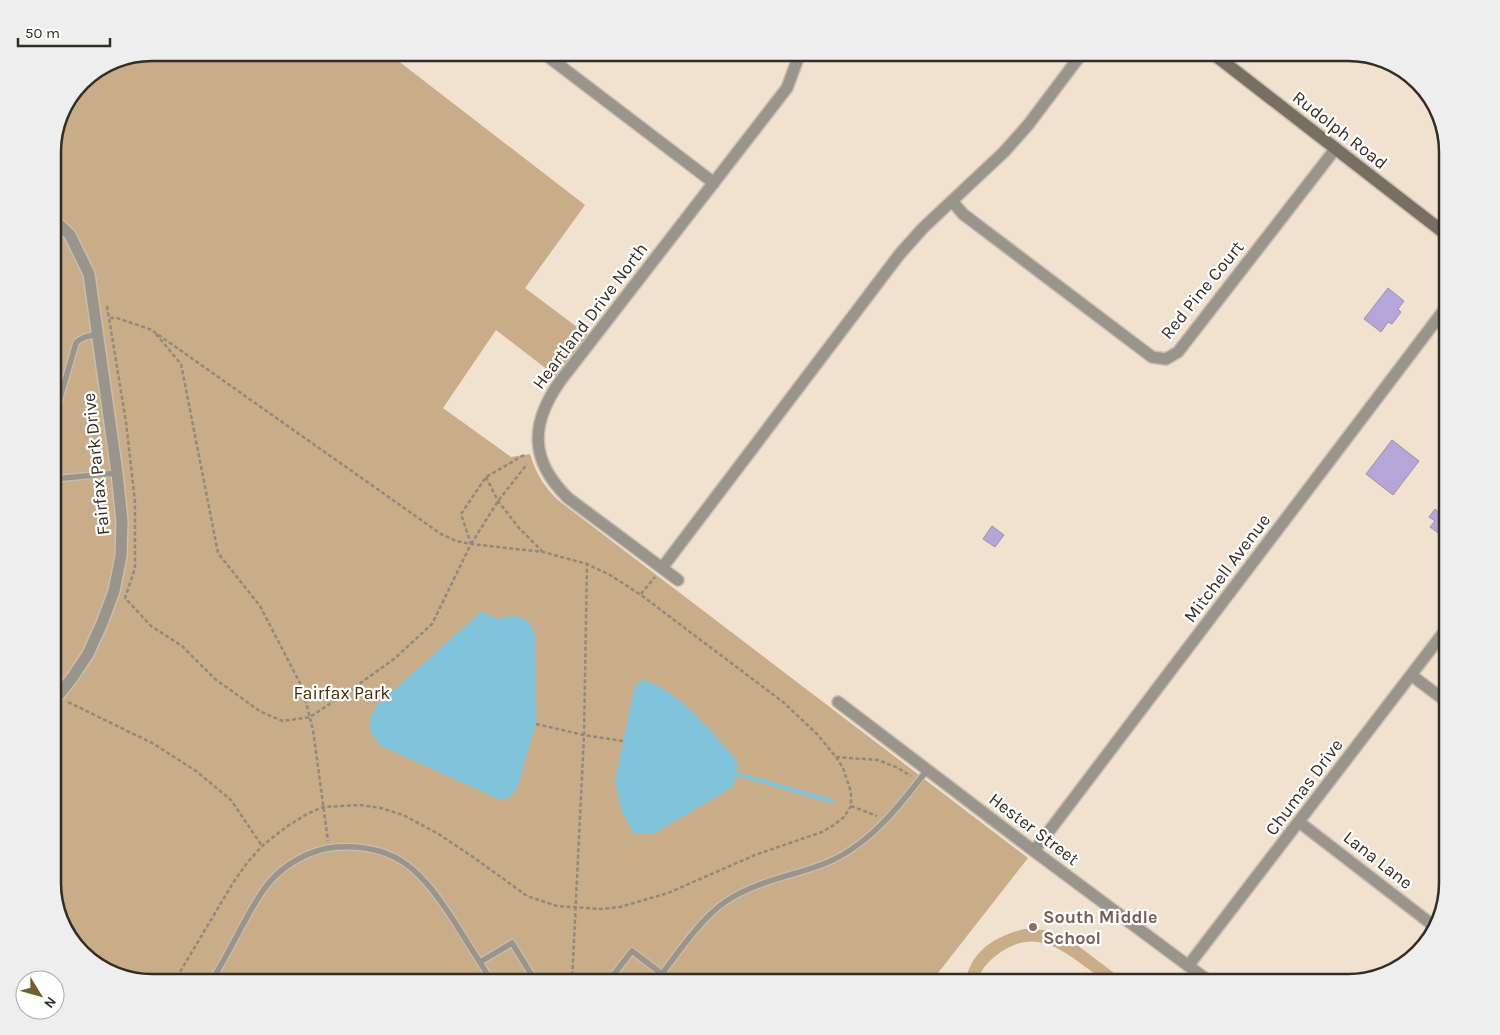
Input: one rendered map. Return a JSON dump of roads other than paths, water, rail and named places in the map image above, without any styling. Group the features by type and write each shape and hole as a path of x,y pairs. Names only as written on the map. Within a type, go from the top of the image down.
{"street":[{"path":"554,61 714,183"},
{"name":"Heartland Drive North","path":"678,580 568,498 556,486 546,470 540,455 539,425 543,409 552,393 787,88 797,61"},
{"path":"662,568 899,255 923,228 1004,152 1028,125 1076,61"},
{"name":"Rudolph Road","path":"1223,61 1439,228"},
{"name":"Red Pine Court","path":"952,202 963,214 1152,358 1166,359 1178,352 1336,148"},
{"name":"Fairfax Park Drive","path":"61,227 70,236 89,274 122,521 121,556 114,591 88,654 61,692"},
{"name":"Mitchell Avenue","path":"1034,852 1439,318"},
{"name":"Chumas Drive","path":"1188,966 1439,639"},
{"path":"1411,675 1439,695"},
{"name":"Hester Street","path":"838,702 1034,852 1199,974"},
{"name":"Lana Lane","path":"1299,822 1429,922"}],"lane":[{"path":"61,390 76,343 85,336 98,334"},
{"path":"61,478 117,473"},
{"path":"614,974 632,951 662,974 704,920 724,903 746,890 821,865 840,857 856,847 886,820 927,770"},
{"path":"215,974 253,906 268,884 285,867 306,856 329,848 353,846 373,849 391,855 422,878 435,892 487,974"},
{"path":"480,962 512,943 531,974"}],"water":[{"path":"482,611 497,619 510,616 521,617 530,623 535,634 536,724 517,789 510,797 501,800 381,746 373,735 370,726 371,717 377,705"},
{"path":"644,680 671,694 696,715 738,762 733,787 653,834 633,833 621,809 615,780 635,685"}],"waterway":[{"path":"733,773 832,801"}],"place":[{"name":"South Middle School","path":"1033,927"}],"park label":[{"name":"Fairfax Park","path":"342,693"}]}
